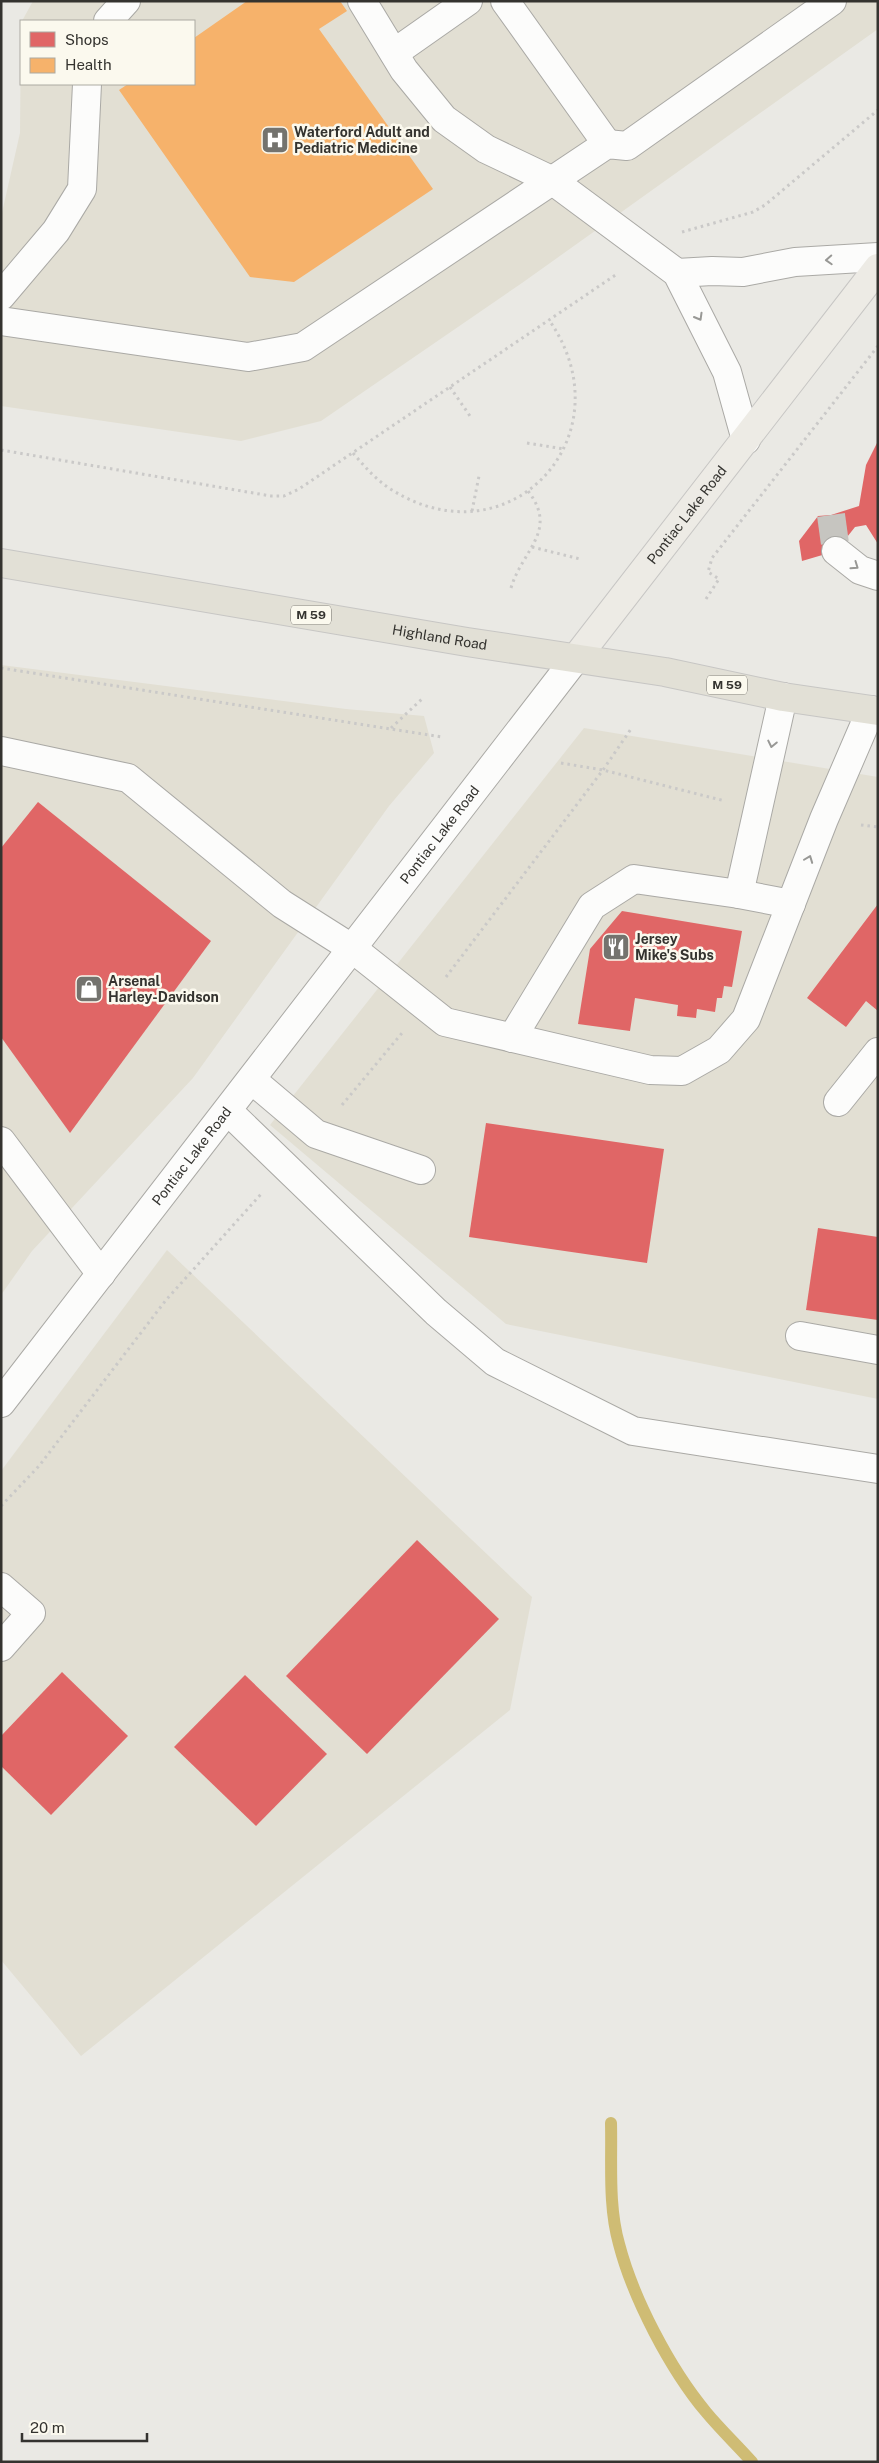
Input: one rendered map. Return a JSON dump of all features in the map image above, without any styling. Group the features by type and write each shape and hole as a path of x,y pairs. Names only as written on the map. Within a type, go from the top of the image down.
{"highway":[{"name":"Highland Road","path":"1,563 467,642 665,672 783,697 874,711"}],"main road":[{"name":"Pontiac Lake Road","path":"576,658 878,268"}],"street":[{"path":"109,20 126,1"},
{"path":"362,1 404,70 444,119 486,149 553,181 677,273 727,372 746,440"},
{"path":"394,53 468,1"},
{"path":"505,1 607,144"},
{"path":"1,322 248,358 303,347 607,144 627,146 832,1"},
{"path":"1,296 56,231 82,189 87,85"},
{"path":"677,273 743,272 795,262 878,258"},
{"path":"836,551 860,570 878,576"},
{"name":"Pontiac Lake Road","path":"4,1395 228,1111 576,658"},
{"path":"739,894 783,697"},
{"path":"1,751 128,778 282,904 353,949 445,1022 650,1070 682,1071 719,1050 746,1019 791,904 874,711"},
{"path":"512,1038 592,906 634,879 739,894 791,904"},
{"path":"838,1102 878,1052"},
{"path":"252,1080 316,1134 421,1170"},
{"path":"228,1111 436,1312 495,1362 633,1430 878,1469"},
{"path":"1,1141 101,1274"},
{"path":"800,1336 878,1350"},
{"path":"1,1587 32,1613 1,1647"}],"path":[{"path":"673,234 753,212 766,205 878,110"},
{"path":"1,450 271,496 284,496 299,489 353,453 623,270"},
{"path":"353,453 380,482 401,495 428,506 472,511 504,504 528,491 551,470 564,449 574,418 573,381 563,345 549,320"},
{"path":"706,599 719,579 708,572 712,558 878,346"},
{"path":"450,387 470,416"},
{"path":"527,443 564,449"},
{"path":"472,511 479,476"},
{"path":"511,588 516,573 541,528 541,514 528,491"},
{"path":"532,546 580,559"},
{"path":"1,668 442,737"},
{"path":"391,728 423,698"},
{"path":"561,763 603,770"}],"shaded area":[{"path":"33,1 878,1 878,29 522,283 321,421 241,441 1,406 1,217 20,133 20,85 195,85 195,20 23,20"},
{"path":"1,665 346,709 424,716 434,753 389,806 193,1078 32,1251 1,1295"},
{"path":"584,728 878,777 878,1399 506,1324 270,1125"},
{"path":"167,1250 532,1597 510,1710 81,2056 1,1960 1,1471"}],"building: Shops":[{"path":"878,441 878,544 866,525 855,527 836,551 802,561 799,541 818,516 831,515 859,506 866,465"},
{"name":"Arsenal Harley-Davidson","path":"38,802 211,941 70,1133 1,1037 1,848"},
{"path":"878,904 878,1011 866,1001 846,1027 807,998"},
{"path":"622,911 742,931 732,987 724,986 722,998 717,998 715,1012 697,1009 696,1018 677,1016 678,1005 635,998 630,1031 578,1024 590,949"},
{"path":"486,1123 664,1149 647,1263 469,1237"},
{"path":"818,1228 878,1237 878,1320 806,1310"},
{"path":"417,1540 499,1619 367,1754 286,1676"},
{"path":"62,1672 128,1736 51,1815 1,1766 1,1736"},
{"path":"245,1675 327,1754 256,1826 174,1747"}],"building: Health":[{"name":"Waterford Adult and Pediatric Medicine","path":"247,1 340,1 347,11 319,29 433,189 294,282 250,277 119,90 126,85 195,85 195,37"}],"waterway":[{"path":"611,2123 613,2214 619,2244 633,2287 666,2354 692,2395 752,2462"}],"tunnel":[{"path":"831,515 836,551"}],"place":[{"name":"Waterford Adult and Pediatric Medicine","path":"275,140"},
{"name":"Jersey Mike's Subs","path":"616,947"},
{"name":"Arsenal Harley-Davidson","path":"89,989"}]}
